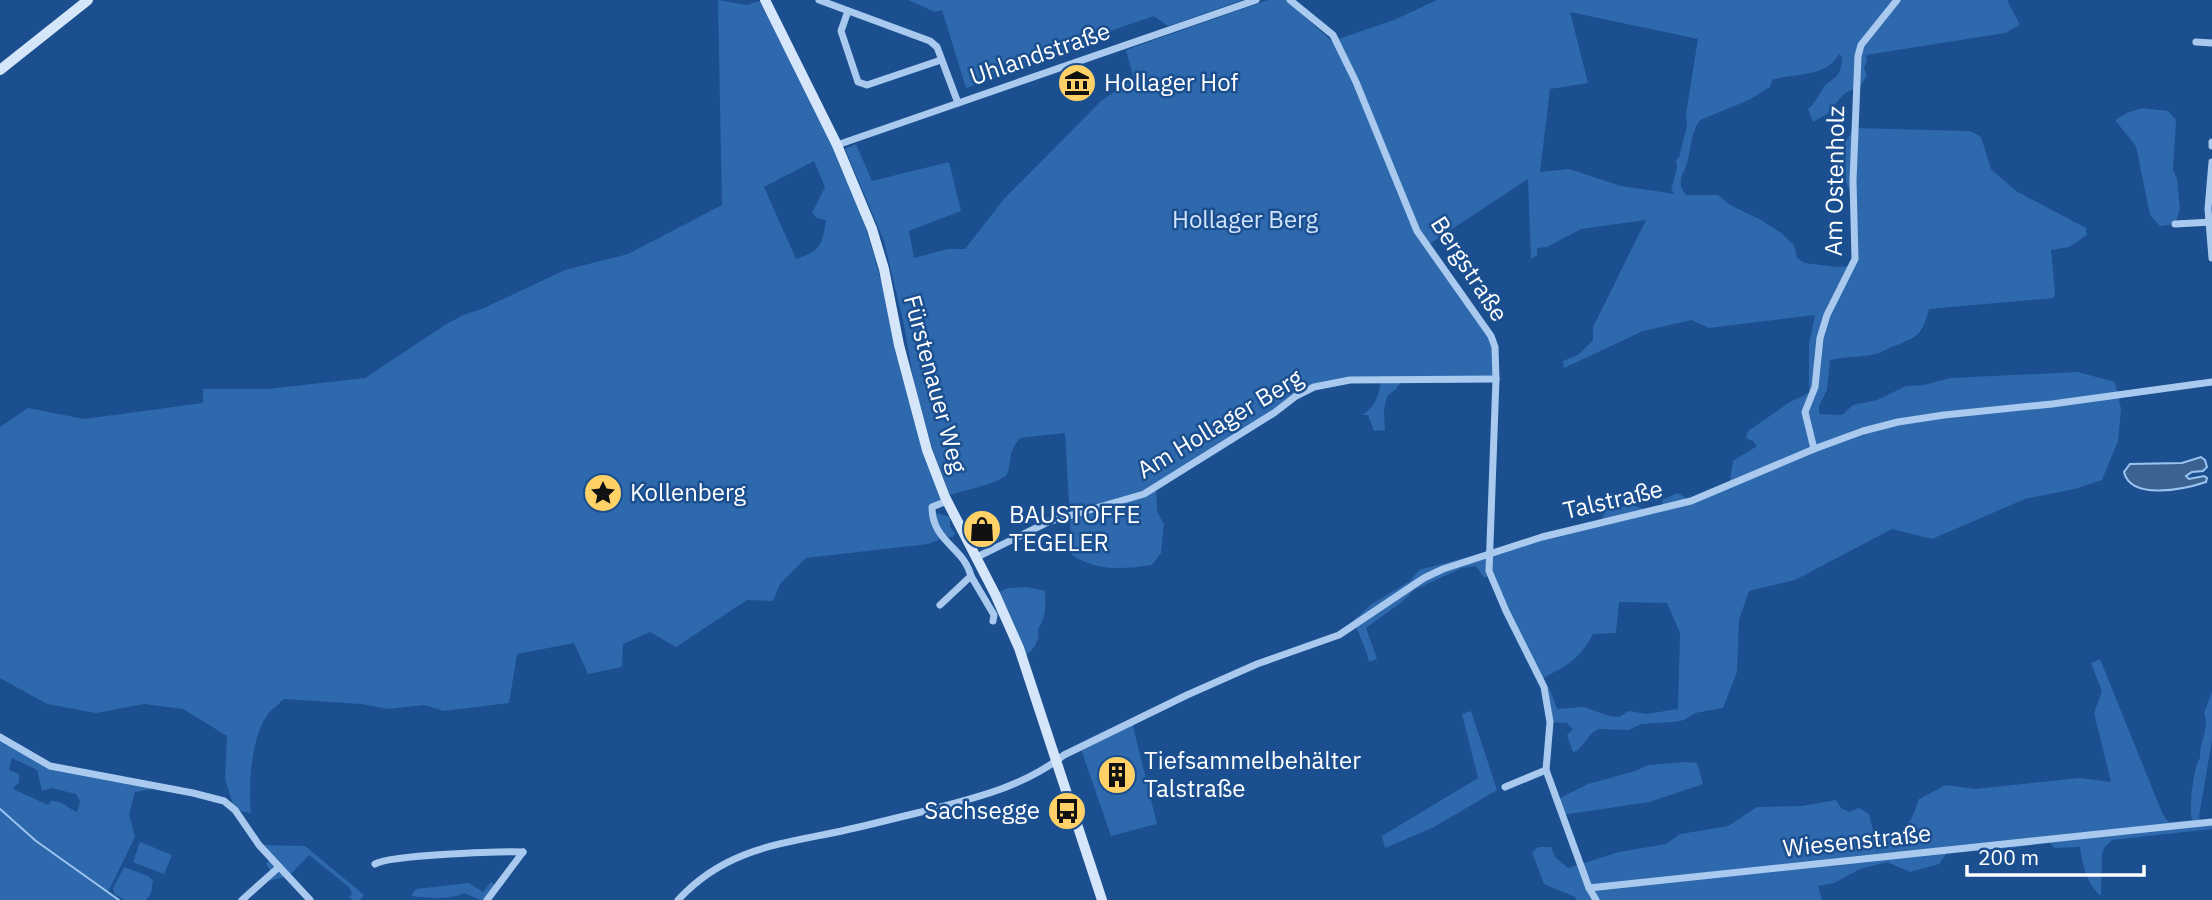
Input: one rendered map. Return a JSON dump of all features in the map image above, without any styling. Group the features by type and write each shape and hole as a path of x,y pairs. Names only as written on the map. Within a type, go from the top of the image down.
{"street":[{"path":"0,70 88,0"},
{"name":"Fürstenauer Weg","path":"765,0 837,145 872,229 884,269 899,345 920,428 947,501 1019,648 1102,900"},
{"path":"819,0 930,41 937,47 958,103"},
{"name":"Uhlandstraße","path":"837,145 1256,0"},
{"name":"Bergstraße","path":"1290,0 1333,35 1356,82 1418,231 1491,336 1495,347 1488,554"},
{"name":"Am Ostenholz","path":"1814,449 1805,412 1815,387 1820,338 1827,315 1855,259 1853,181 1858,56 1861,44 1897,0"},
{"path":"848,11 841,30 858,82 867,85 941,60"},
{"path":"2196,42 2212,43"},
{"path":"2212,162 2212,258"},
{"path":"2175,225 2210,222"},
{"name":"Am Hollager Berg","path":"975,558 1048,522 1144,494 1314,387 1350,380 1496,379"},
{"name":"Talstraße","path":"1058,760 1187,695 1256,664 1339,635 1424,578 1488,554 1562,532 1691,502 1814,449 1898,422 2212,382"},
{"path":"947,501 932,507 933,516 942,538 957,552 986,598 993,621"},
{"path":"1488,554 1489,571 1544,687 1550,722 1546,770 1589,888 1596,900"},
{"path":"940,605 971,576"},
{"path":"0,737 50,765 216,798 235,810 251,835 310,900"},
{"path":"678,900 713,869 748,852 994,793 1058,760"},
{"path":"1505,787 1546,770"},
{"name":"Wiesenstraße","path":"1589,888 2212,822"},
{"path":"374,864 381,860 523,852 487,900"},
{"path":"242,900 279,867"}],"green space":[{"path":"718,0 747,5 759,1 828,136 857,205 880,278 887,279 896,332 947,501 933,507 933,512 950,517 950,527 955,533 953,537 928,544 806,558 780,584 773,601 747,600 676,647 650,632 623,644 622,667 588,674 574,643 517,654 509,703 444,711 424,705 389,709 361,704 284,699 268,714 254,748 250,789 251,813 235,810 225,779 227,736 183,709 144,704 96,713 47,704 0,678 0,427 28,408 84,419 203,403 203,389 268,389 365,378 463,315 482,309 565,270 628,254 722,205","holes":["814,161 825,187 812,213 817,218 826,220 819,246 811,253 796,259 764,187"]},
{"path":"908,0 1243,0 1168,26 1154,16 1069,45 1071,51 966,88 942,10 935,12"},
{"name":"Hollager Berg","path":"1268,0 1286,0 1332,41 1394,20 1437,0 2007,0 2020,25 2005,33 1866,55 1864,68 1867,75 1861,85 1844,94 1827,114 1813,122 1808,109 1840,71 1842,57 1839,54 1833,62 1818,71 1772,80 1770,87 1749,100 1700,120 1693,136 1681,186 1686,195 1718,195 1730,205 1761,220 1794,245 1797,258 1804,263 1853,266 1854,204 1846,181 1845,143 1854,128 1970,131 1981,137 1991,169 2016,191 2086,228 2087,235 2069,247 2051,250 2054,298 1929,309 1921,330 1909,340 1873,355 1830,360 1827,390 1819,406 1819,414 1842,415 1853,405 1877,400 1906,386 1924,385 1950,378 2078,372 2115,382 2121,409 2118,441 2102,480 2075,489 2025,499 1932,539 1892,529 1795,580 1749,591 1739,620 1737,672 1723,708 1695,713 1684,720 1674,722 1641,724 1629,730 1599,729 1573,752 1567,735 1573,729 1567,723 1550,722 1544,687 1549,687 1557,709 1584,707 1619,717 1628,711 1647,714 1678,709 1680,633 1667,603 1619,602 1616,633 1593,634 1577,657 1540,680 1490,575 1484,578 1476,566 1462,568 1414,590 1366,628 1377,659 1369,662 1354,620 1372,604 1410,581 1419,570 1600,522 1607,509 1632,505 1650,511 1664,508 1662,500 1678,493 1691,501 1733,482 1730,479 1733,461 1757,446 1746,438 1748,431 1790,402 1809,393 1809,344 1815,315 1709,328 1692,320 1643,331 1564,368 1563,361 1578,355 1593,340 1593,327 1646,220 1581,229 1547,247 1537,248 1537,255 1531,259 1528,179 1428,245 1491,336 1496,379 1402,381 1387,396 1384,410 1385,430 1374,431 1368,415 1362,415 1376,400 1381,380 1314,387 1156,486 1157,511 1164,524 1161,553 1152,565 1111,568 1091,564 1072,555 1065,433 1020,438 1011,453 1009,469 1004,477 990,484 950,495 934,453 915,388 904,325 884,241 845,149 856,144 872,181 949,162 961,211 909,231 914,258 948,249 965,249 1004,199 1102,100 1134,79 1126,50","holes":["1570,12 1698,39 1686,114 1687,126 1676,160 1677,168 1671,190 1675,194 1621,186 1569,169 1540,172 1550,89 1588,83"]},
{"path":"2142,108 2168,111 2176,120 2173,170 2177,179 2180,209 2175,224 2160,226 2150,215 2136,146 2115,120"},
{"path":"1027,587 1045,591 1045,606 1037,642 1023,658 995,594 1008,588"},
{"path":"2100,659 2163,815 2169,822 2192,820 2194,779 2205,730 2204,713 2212,692 2212,740 2199,817 2201,823 2212,822 2212,829 2112,840 2102,854 2101,896 2086,874 2080,847 2055,848 2050,843 1992,850 1949,850 1939,864 1910,872 1887,862 1860,869 1834,883 1818,886 1822,900 1576,900 1575,897 1544,884 1532,852 1539,847 1551,847 1555,857 1568,868 1619,852 1666,844 1680,834 1728,826 1757,807 1802,806 1836,800 1841,808 1849,812 1859,808 1869,814 1873,830 1891,839 1909,822 1919,799 1946,785 1975,789 2080,778 2111,782 2094,713 2102,691 2091,663"},
{"path":"1471,711 1497,790 1434,827 1385,848 1382,836 1478,778 1462,714"},
{"path":"1132,722 1157,824 1111,836 1081,749"},
{"path":"0,737 50,766 165,787 135,792 129,814 135,837 108,892 118,900 0,900","holes":["12,758 37,770 42,791 51,788 76,794 80,801 77,812 58,802 51,801 48,805 13,789 19,782 19,774 9,770"]},
{"path":"1697,763 1703,784 1649,802 1562,815 1556,800 1588,784 1648,765"},
{"path":"140,842 172,855 164,874 133,862"},
{"path":"259,845 305,846 364,895 360,900 353,900 349,897 352,894 349,887 309,855 289,876 259,883 272,873 266,864 271,858"},
{"path":"124,867 148,876 153,881 151,893 146,900 124,900 114,894 113,888"},
{"path":"491,882 497,887 487,900 464,893 445,898 411,896 416,889 469,883 483,892"}],"shaded area":[{"path":"2201,457 2207,467 2203,471 2192,472 2186,476 2189,479 2204,476 2207,478 2206,482 2173,490 2147,490 2137,487 2129,481 2124,472 2130,464 2182,463"}],"waterway":[{"path":"0,809 36,841 119,900"}],"place":[{"name":"Hollager Hof","path":"1077,83"},
{"name":"Kollenberg","path":"603,493"},
{"name":"BAUSTOFFE TEGELER","path":"982,529"},
{"name":"Tiefsammelbehälter Talstraße","path":"1117,775"},
{"name":"Sachsegge","path":"1067,811"}]}
